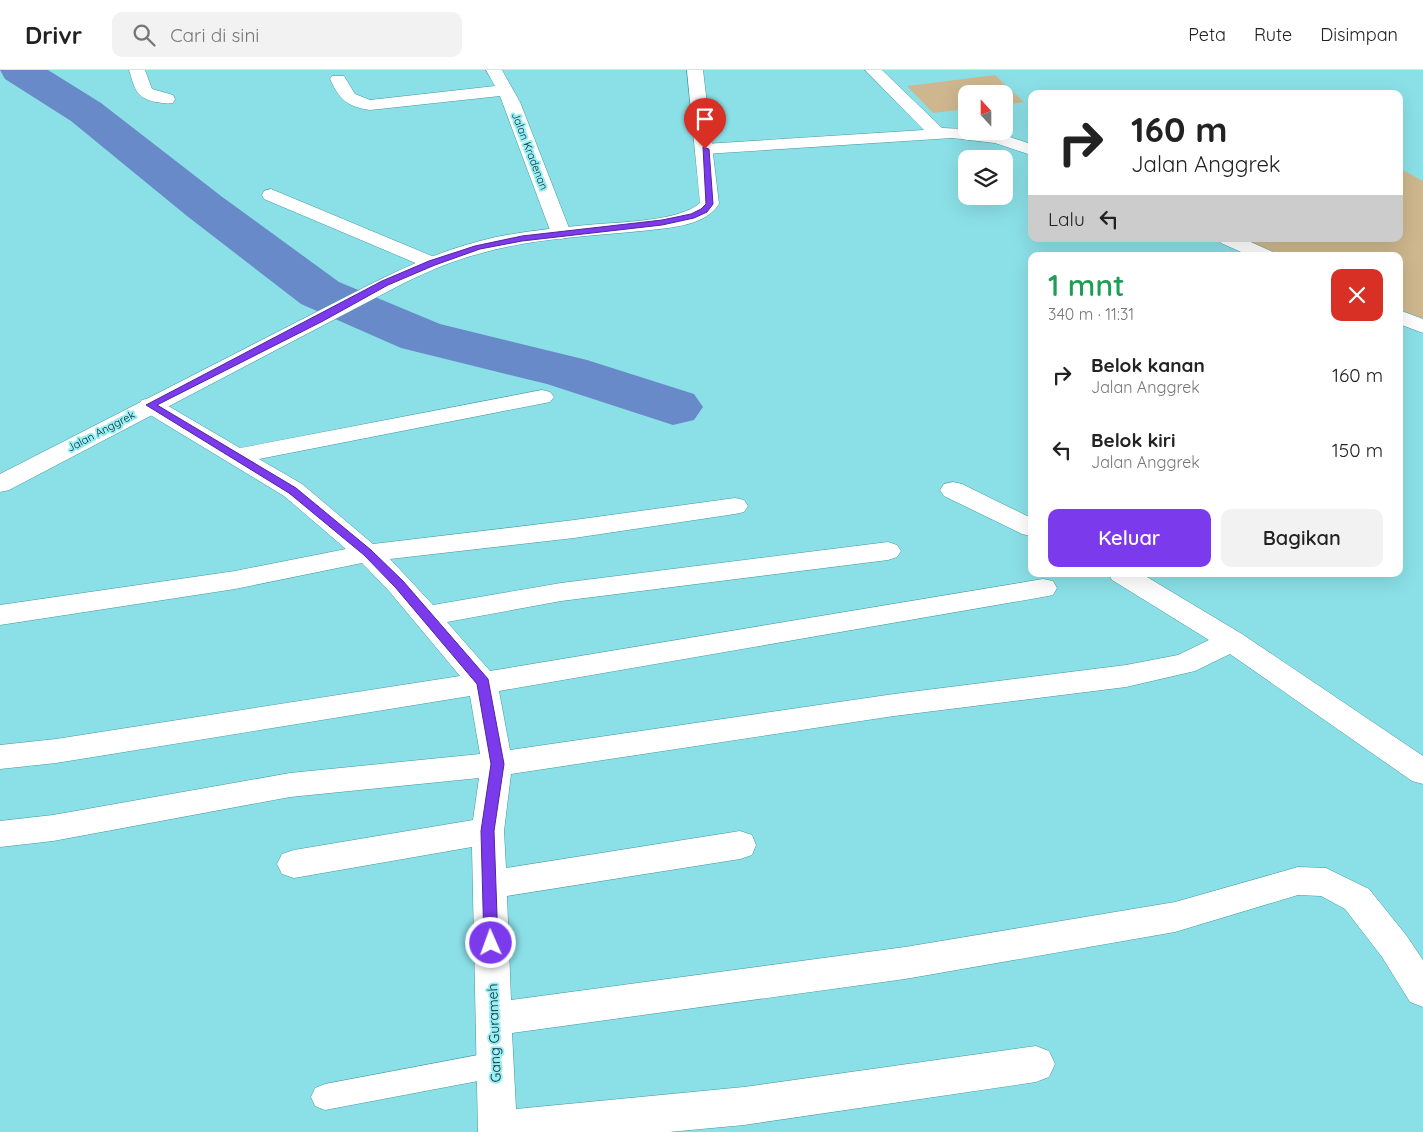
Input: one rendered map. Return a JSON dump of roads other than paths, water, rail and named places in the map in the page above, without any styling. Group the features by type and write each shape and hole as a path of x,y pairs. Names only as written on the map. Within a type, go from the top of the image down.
{"street":[{"path":"137,70 145,92 167,99"},
{"name":"Jalan Kradenan","path":"494,70 512,102 561,233"},
{"path":"695,70 705,149 937,133 982,134 1013,142 1028,149"},
{"path":"873,70 937,133"},
{"path":"338,79 350,100 358,104 370,105 505,90"},
{"name":"Jalan Anggrek","path":"0,484 320,319 385,283 432,263 478,247 522,238 678,220 694,216 710,204 705,149"},
{"path":"271,195 432,263"},
{"path":"1235,242 1257,252"},
{"path":"1403,318 1423,328"},
{"path":"238,456 542,398"},
{"path":"150,405 292,490 368,553 428,616 483,682"},
{"path":"953,490 1028,527"},
{"path":"0,615 235,580 368,553 574,529 735,506"},
{"path":"428,616 561,592 888,551"},
{"path":"1127,577 1232,641 1423,772"},
{"path":"0,757 56,751 483,682 1043,588"},
{"path":"0,834 53,828 290,785 497,764 894,705 1126,676 1185,664 1232,641"},
{"name":"Gang Gurameh","path":"483,682 497,764 488,831 497,1131"},
{"path":"294,864 488,831"},
{"path":"489,886 740,845"},
{"path":"493,1019 905,963 1175,918 1298,881 1326,882 1357,899 1394,946 1423,991"},
{"path":"497,1131 744,1106 1036,1064"}],"lane":[{"path":"325,1097 494,1065"}],"waterway":[{"path":"19,70 86,112 204,206 320,293 421,336 567,372 673,407"}]}
